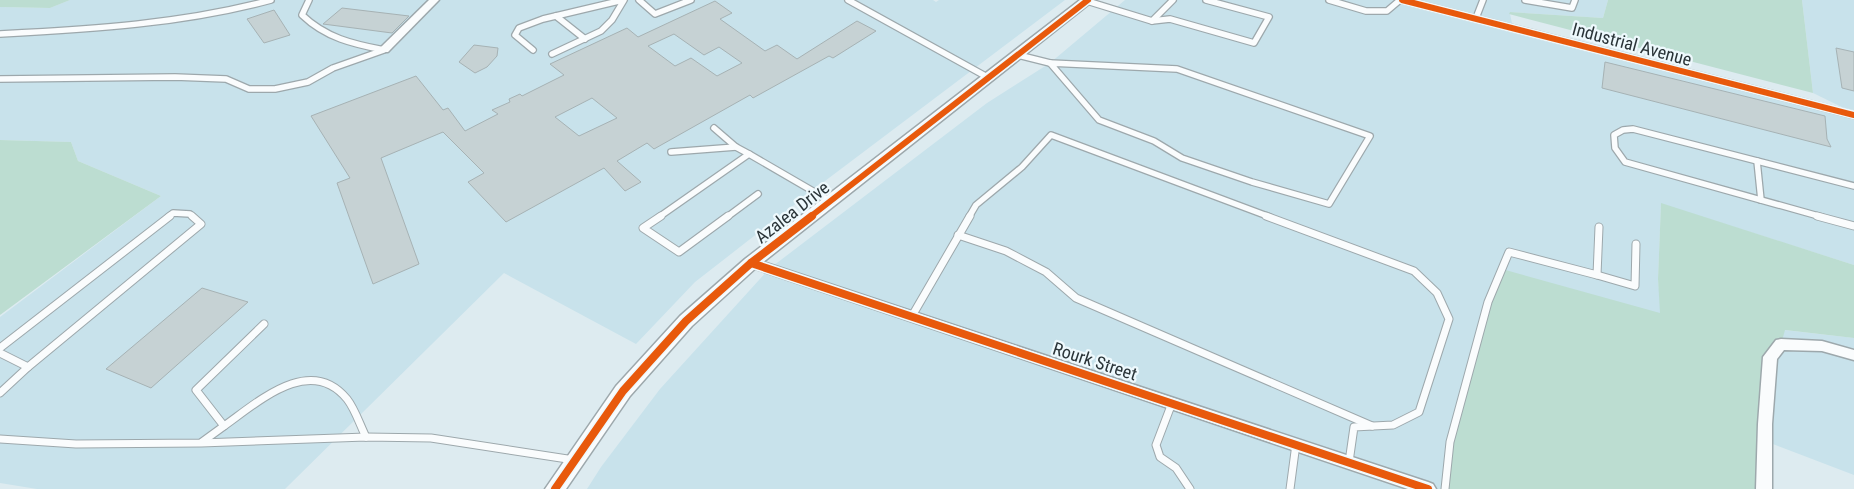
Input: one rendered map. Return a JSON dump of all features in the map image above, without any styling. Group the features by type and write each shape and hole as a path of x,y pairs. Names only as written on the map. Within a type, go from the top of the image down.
{"street":[{"path":"384,50 434,0"},
{"name":"Azalea Drive","path":"555,489 623,391 686,321 751,262 1088,0"},
{"name":"Industrial Avenue","path":"1401,0 1854,115"},
{"name":"Rourk Street","path":"751,262 1428,489"},
{"path":"1764,489 1765,424 1770,357 1781,344 1822,346 1854,355"}],"lane":[{"path":"0,34 157,22 210,14 271,0"},
{"path":"309,0 302,15 314,28 331,37 384,50"},
{"path":"533,50 515,35 519,28 556,16 623,0"},
{"path":"552,54 585,39 607,26 623,0"},
{"path":"639,0 655,14 691,0"},
{"path":"848,0 988,78"},
{"path":"1088,0 1112,10 1152,21 1170,19 1254,43 1269,17 1206,0"},
{"path":"1152,21 1173,0"},
{"path":"1329,0 1366,11 1387,11 1401,0"},
{"path":"1476,18 1483,0"},
{"path":"1525,0 1572,8 1575,0"},
{"path":"556,16 585,39"},
{"path":"0,79 176,77 226,79 250,89 275,89 308,82 333,68 384,50"},
{"path":"1018,55 1050,63 1177,69 1370,136 1329,204 1252,182 1182,158 1154,141 1099,120 1050,63"},
{"path":"714,128 736,147 830,201"},
{"path":"1854,186 1633,128 1623,130 1614,135 1615,148 1625,162 1854,226"},
{"path":"912,316 928,285 976,205 1022,167 1051,135 1414,271 1437,293 1449,319 1419,412 1393,425 1354,427 1348,462"},
{"path":"671,152 736,147"},
{"path":"749,154 643,228 679,252 758,194"},
{"path":"1757,161 1761,200"},
{"path":"0,348 173,213 190,214 201,224 28,367 0,393"},
{"path":"1597,275 1600,227"},
{"path":"958,235 1006,251 1046,272 1076,298 1373,426"},
{"path":"1445,489 1450,442 1488,302 1509,252 1635,286 1636,244"},
{"path":"224,426 196,390 264,324"},
{"path":"0,353 28,367"},
{"path":"201,443 282,386 309,380 332,385 348,400 366,437"},
{"path":"1172,403 1156,445 1160,457 1176,468 1190,489"},
{"path":"0,439 76,444 201,443 366,437 431,438 575,460"},
{"path":"1290,489 1296,444"}],"shaded area":[{"path":"70,0 933,0 936,2 939,0 1065,0 821,184 695,282 636,344 504,273 285,489 37,489 0,483 0,317 161,196 78,161 71,142 0,140 0,7 50,8"},
{"path":"1125,0 1608,0 1603,18 1510,12 1513,28 1854,115 1854,265 1661,204 1658,279 1661,313 1445,489 587,489 601,467 660,389 769,269 987,103 1050,63"},
{"path":"1802,0 1854,0 1854,113 1813,93"},
{"path":"1784,330 1854,338 1854,475 1765,441 1770,357 1781,344"}],"green space":[{"path":"0,0 70,0 50,8 0,7"},
{"path":"1608,0 1802,0 1813,93 1509,14 1510,12 1603,18"},
{"path":"0,140 71,142 78,161 161,196 0,315"},
{"path":"1661,203 1854,265 1854,338 1785,330 1781,344 1770,357 1764,489 1445,489 1450,442 1488,302 1502,269 1660,313 1658,279"}],"building":[{"path":"715,1 732,13 720,19 765,51 777,45 797,59 857,21 876,31 833,58 829,56 753,98 750,95 654,149 647,143 617,161 641,182 625,191 604,168 506,222 468,182 484,173 443,132 381,158 419,264 373,284 337,183 350,178 311,116 416,76 443,110 448,108 465,131 498,114 492,110 510,102 509,99 520,94 522,96 564,75 550,64 627,28 638,37","holes":["674,34 704,55 719,47 742,63 717,76 691,58 675,66 648,46","592,98 617,118 579,136 555,117"]},
{"path":"342,8 409,16 392,33 323,24"},
{"path":"274,10 290,35 264,43 247,19"},
{"path":"474,45 498,48 497,56 487,67 475,73 459,62"},
{"path":"1836,48 1854,52 1854,91 1842,88"},
{"path":"1605,62 1825,116 1827,139 1831,147 1602,88"},
{"path":"202,288 248,302 151,388 106,369"}],"cycle path":[{"path":"555,489 623,391 686,321 751,263 1088,0"},
{"path":"1402,0 1854,115"},
{"path":"751,263 1428,489"}]}
